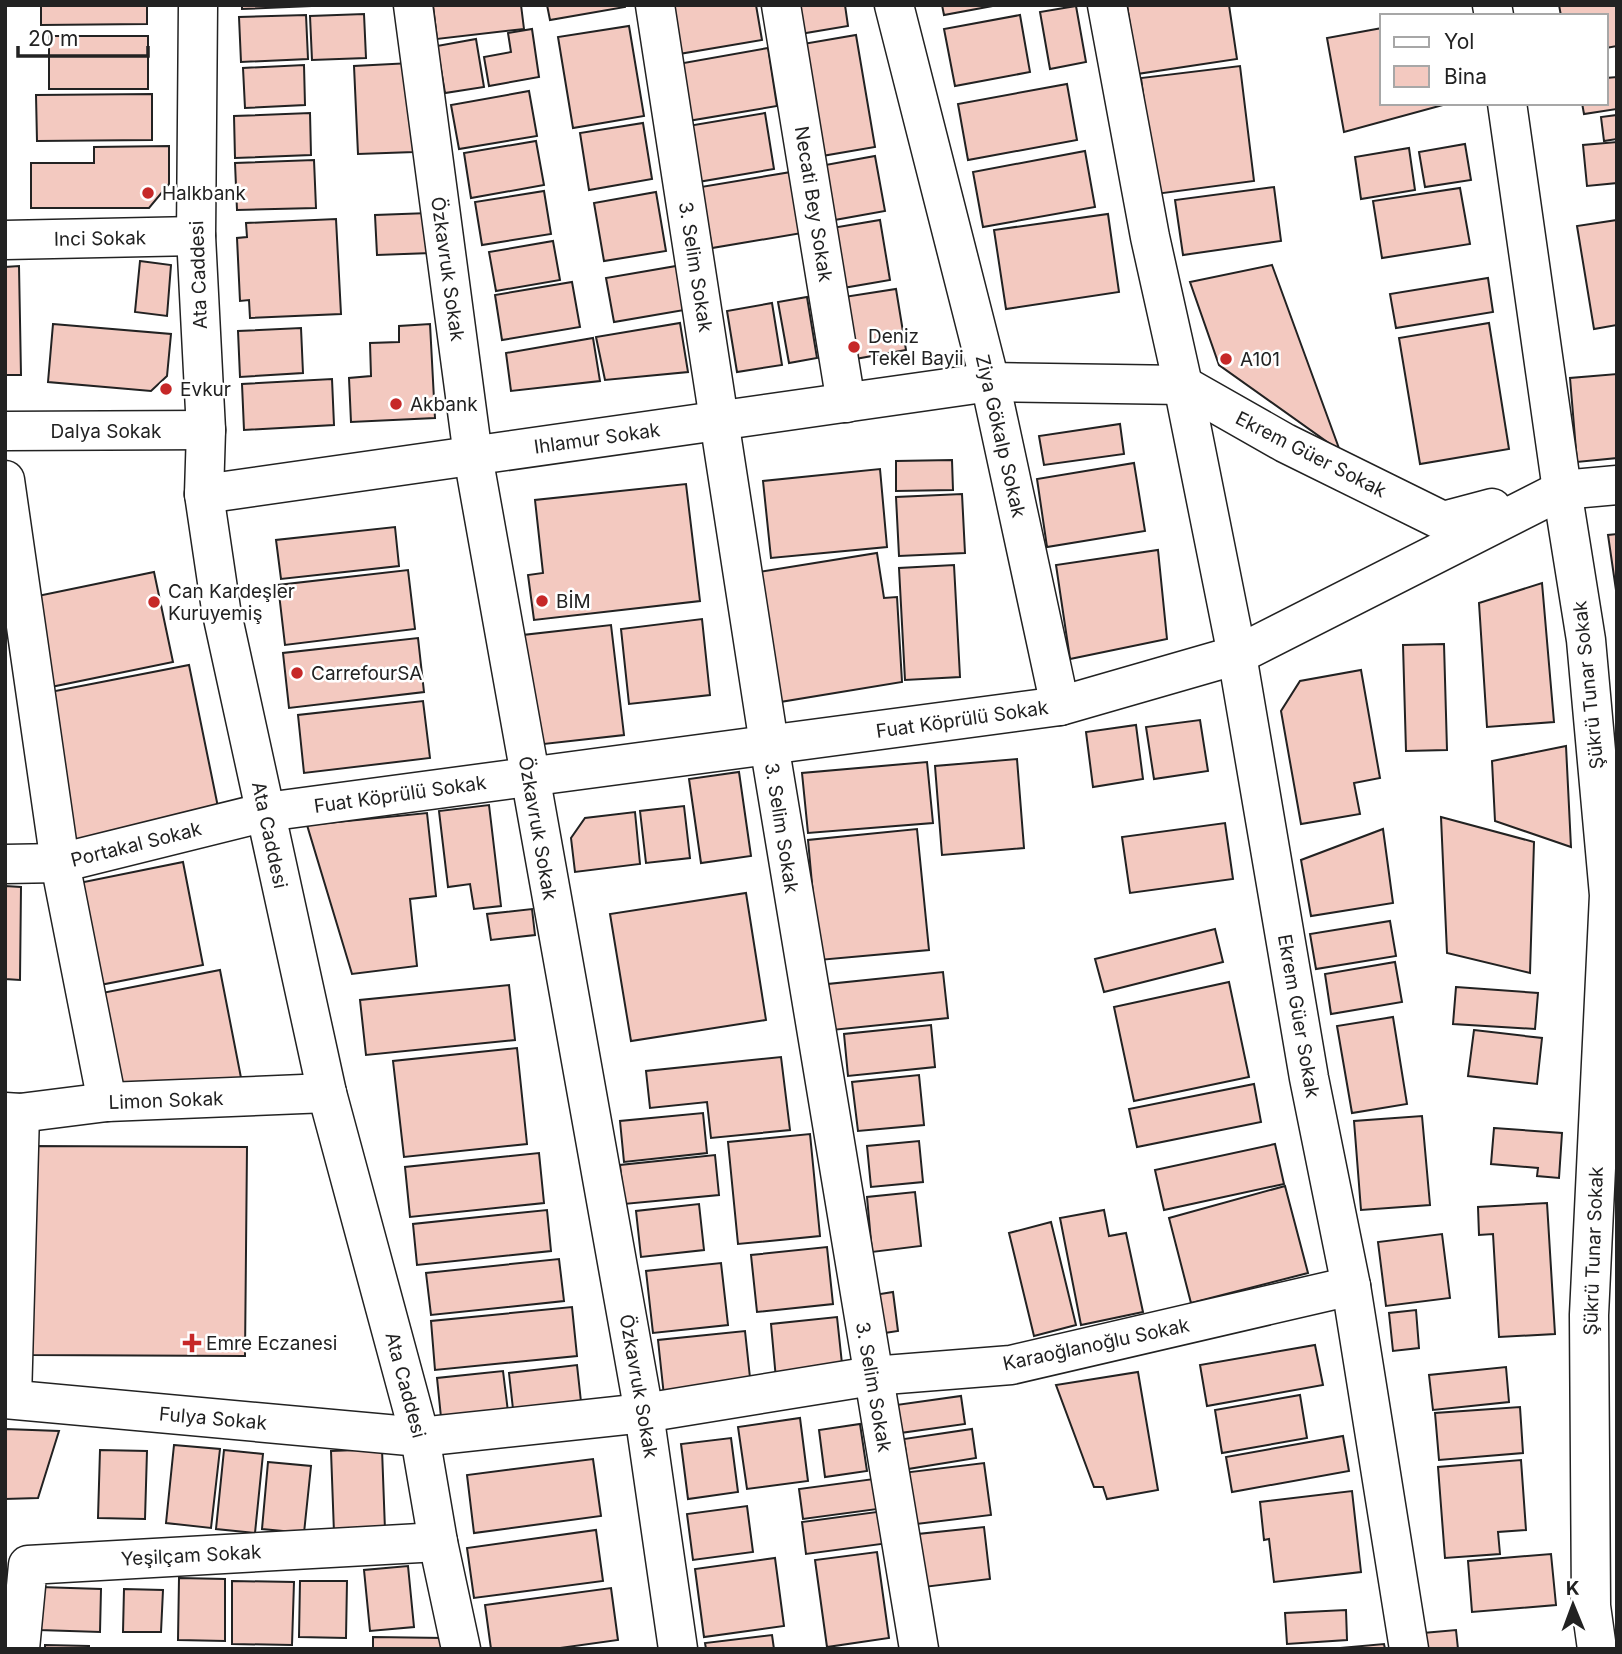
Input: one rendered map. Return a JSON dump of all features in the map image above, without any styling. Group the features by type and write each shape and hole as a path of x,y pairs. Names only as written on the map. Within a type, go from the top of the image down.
{"street":[{"name":"Ata Caddesi","path":"198,5 196,236 206,430 204,494 221,609 327,1093 420,1437 438,1542 461,1649"},
{"name":"Özkavruk Sokak","path":"413,5 472,456 644,1413 678,1649"},
{"name":"3. Selim Sokak","path":"655,5 769,744 919,1649"},
{"name":"Necati Bey Sokak","path":"781,5 846,402"},
{"name":"Ziya Gökalp Sokak","path":"894,5 990,382 1060,706"},
{"name":"Ekrem Güer Sokak","path":"1107,5 1150,237 1237,654 1309,1078 1351,1286 1409,1649"},
{"name":"Şükrü Tunar Sokak","path":"1507,105 1586,640 1609,895 1589,1315 1591,1606 1597,1649"},
{"name":"Inci Sokak","path":"5,240 196,236"},
{"name":"Ihlamur Sokak","path":"204,494 990,382 1183,385"},
{"name":"Ekrem Güer Sokak","path":"1183,385 1285,443 1443,521 1562,490"},
{"name":"Dalya Sokak","path":"5,431 206,430"},
{"path":"5,480 60,863 107,1101"},
{"name":"Fuat Köprülü Sokak","path":"265,812 1060,706 1237,654 1562,490 1617,485"},
{"name":"Portakal Sokak","path":"5,864 60,863 265,812"},
{"name":"Limon Sokak","path":"13,1113 107,1101 327,1093"},
{"path":"9,1399 13,1113"},
{"name":"Karaoğlanoğlu Sokak","path":"420,1437 644,1413 872,1376 1012,1365 1351,1286"},
{"name":"Fulya Sokak","path":"9,1399 420,1437"},
{"name":"Yeşilçam Sokak","path":"20,1649 28,1564 438,1542"}],"building":[{"path":"41,5 147,5 147,24 41,25"},
{"path":"242,5 335,5 242,9"},
{"path":"433,5 521,5 524,29 437,39"},
{"path":"547,5 625,5 625,7 550,20"},
{"path":"671,5 756,5 762,40 679,54"},
{"path":"789,5 845,5 848,26 794,35"},
{"path":"942,5 998,5 944,15"},
{"path":"1127,5 1229,5 1237,59 1137,74"},
{"path":"1559,5 1617,5 1617,46 1608,48 1608,14 1561,14"},
{"path":"1076,6 1086,62 1050,69 1040,12"},
{"path":"364,14 366,58 312,60 310,16"},
{"path":"306,15 308,59 241,62 239,17"},
{"path":"1020,15 1030,72 955,86 944,29"},
{"path":"629,26 644,116 573,128 558,37"},
{"path":"1380,28 1380,105 1443,105 1344,132 1327,38"},
{"path":"532,29 539,77 489,86 484,57 511,52 508,33"},
{"path":"856,35 875,147 822,156 803,44"},
{"path":"49,36 148,36 148,89 49,89"},
{"path":"476,39 484,87 445,93 437,46"},
{"path":"768,48 777,106 688,121 678,64"},
{"path":"411,63 414,152 358,154 354,66"},
{"path":"304,65 305,105 245,108 243,68"},
{"path":"1240,66 1254,181 1156,194 1141,78"},
{"path":"1617,77 1617,109 1584,114 1582,105 1608,105 1608,78"},
{"path":"1067,84 1077,140 968,160 958,104"},
{"path":"529,91 537,136 459,149 451,105"},
{"path":"152,94 152,140 37,141 36,95"},
{"path":"310,113 311,155 235,158 234,116"},
{"path":"765,113 774,169 698,182 688,126"},
{"path":"1617,115 1617,139 1604,141 1601,117"},
{"path":"643,123 652,179 589,190 580,133"},
{"path":"536,141 544,185 471,198 464,153"},
{"path":"1617,142 1617,183 1587,186 1583,145"},
{"path":"1465,144 1471,180 1425,187 1419,152"},
{"path":"169,146 169,184 149,208 31,208 31,163 94,163 94,147"},
{"path":"1409,148 1415,190 1361,199 1355,157"},
{"path":"1085,151 1095,207 983,227 973,172"},
{"path":"875,156 885,211 829,221 820,166"},
{"path":"314,160 316,208 237,210 235,163"},
{"path":"791,172 802,233 712,248 701,187"},
{"path":"1274,187 1281,241 1183,255 1175,200"},
{"path":"1460,188 1470,244 1382,258 1373,201"},
{"path":"544,191 551,234 482,245 475,202"},
{"path":"656,192 666,251 604,261 594,203"},
{"path":"429,213 431,253 377,255 375,215"},
{"path":"1108,214 1119,292 1006,309 994,230"},
{"path":"336,219 341,314 250,318 249,300 240,301 237,238 247,237 246,223"},
{"path":"880,220 890,280 843,288 832,228"},
{"path":"1617,220 1617,325 1594,329 1577,226"},
{"path":"553,241 560,280 496,291 489,252"},
{"path":"140,261 171,265 167,316 135,312"},
{"path":"682,265 690,309 614,322 606,278"},
{"path":"1272,265 1340,451 1219,365 1190,282"},
{"path":"19,266 21,375 5,375 5,267"},
{"path":"1488,278 1493,312 1396,328 1390,294"},
{"path":"572,282 580,327 502,340 495,295"},
{"path":"896,289 906,350 855,359 844,297"},
{"path":"807,297 817,358 789,363 778,302"},
{"path":"772,303 782,365 737,372 727,311"},
{"path":"680,323 688,372 605,380 596,337"},
{"path":"1489,323 1509,449 1420,464 1399,338"},
{"path":"53,324 171,334 167,376 151,391 48,382"},
{"path":"430,324 435,418 351,422 349,378 371,376 370,343 399,342 399,326"},
{"path":"301,328 303,373 240,377 238,331"},
{"path":"593,338 600,381 511,391 506,353"},
{"path":"1617,374 1617,458 1577,462 1570,378"},
{"path":"332,379 334,425 244,430 242,384"},
{"path":"1120,424 1124,454 1044,465 1039,436"},
{"path":"952,460 953,490 896,491 896,461"},
{"path":"1134,463 1145,531 1047,547 1037,479"},
{"path":"880,469 887,547 771,558 763,481"},
{"path":"686,484 700,601 534,620 528,575 543,573 535,500"},
{"path":"962,494 965,553 899,556 896,497"},
{"path":"395,527 399,566 281,579 276,540"},
{"path":"1617,534 1617,597 1608,535"},
{"path":"1158,550 1167,639 1070,659 1056,565"},
{"path":"877,553 884,598 897,597 902,682 774,703 753,573"},
{"path":"954,565 960,677 905,680 899,568"},
{"path":"408,570 415,629 285,645 278,585"},
{"path":"154,572 173,662 46,688 28,598"},
{"path":"1542,583 1554,722 1487,727 1479,603"},
{"path":"702,619 710,695 629,704 621,629"},
{"path":"611,625 624,735 535,745 523,635"},
{"path":"418,638 424,692 289,708 283,653"},
{"path":"1444,644 1447,750 1406,751 1403,645"},
{"path":"189,665 219,812 75,841 45,693"},
{"path":"1361,670 1380,778 1354,783 1360,814 1301,824 1281,711 1300,681"},
{"path":"423,701 430,758 304,773 298,715"},
{"path":"1200,720 1208,771 1154,779 1146,727"},
{"path":"1136,725 1143,779 1093,787 1086,732"},
{"path":"1566,746 1571,847 1495,821 1492,761"},
{"path":"1017,759 1024,848 942,855 935,766"},
{"path":"927,762 933,823 808,833 802,773"},
{"path":"739,772 751,856 701,863 689,779"},
{"path":"489,805 501,906 474,909 470,884 448,887 439,811"},
{"path":"684,806 690,858 646,863 640,811"},
{"path":"635,812 640,864 575,872 571,838 585,818"},
{"path":"427,813 436,896 410,899 417,966 352,974 307,825"},
{"path":"1441,817 1534,842 1530,973 1447,953"},
{"path":"1225,823 1233,879 1130,893 1122,837"},
{"path":"917,829 929,950 819,960 808,840"},
{"path":"1383,829 1393,903 1311,916 1301,860"},
{"path":"183,862 203,965 100,985 79,883"},
{"path":"5,886 21,887 20,980 5,979"},
{"path":"746,893 766,1020 631,1041 610,914"},
{"path":"532,909 535,935 491,940 487,914"},
{"path":"1390,921 1396,956 1316,969 1310,934"},
{"path":"1215,929 1223,962 1104,992 1095,959"},
{"path":"1395,962 1402,1002 1331,1014 1325,974"},
{"path":"220,970 243,1088 120,1085 102,993"},
{"path":"943,972 948,1018 832,1030 828,984"},
{"path":"1229,982 1249,1077 1134,1101 1114,1007"},
{"path":"509,985 515,1040 366,1055 360,1000"},
{"path":"1456,987 1538,993 1535,1029 1453,1024"},
{"path":"1393,1017 1407,1104 1352,1113 1337,1026"},
{"path":"931,1025 935,1067 848,1076 844,1034"},
{"path":"1474,1030 1542,1038 1537,1084 1468,1076"},
{"path":"517,1048 527,1144 404,1157 393,1061"},
{"path":"781,1057 790,1130 711,1138 707,1102 650,1108 646,1071"},
{"path":"919,1075 924,1125 858,1131 852,1082"},
{"path":"1254,1084 1261,1122 1137,1147 1129,1109"},
{"path":"703,1113 707,1153 624,1162 620,1121"},
{"path":"1422,1116 1430,1205 1361,1210 1354,1121"},
{"path":"1494,1128 1562,1133 1559,1178 1537,1176 1538,1168 1491,1164"},
{"path":"810,1134 820,1236 738,1244 728,1142"},
{"path":"919,1141 923,1182 871,1187 867,1146"},
{"path":"1275,1144 1284,1184 1164,1210 1155,1170"},
{"path":"32,1146 247,1147 245,1356 30,1355"},
{"path":"539,1153 544,1203 410,1217 405,1167"},
{"path":"715,1155 719,1195 624,1204 620,1165"},
{"path":"1285,1186 1308,1273 1191,1303 1169,1218"},
{"path":"915,1192 921,1246 872,1252 867,1197"},
{"path":"1547,1203 1555,1334 1499,1337 1493,1234 1479,1235 1478,1207"},
{"path":"699,1204 704,1250 641,1257 636,1211"},
{"path":"547,1210 551,1251 417,1265 413,1224"},
{"path":"1104,1210 1109,1236 1126,1233 1143,1312 1081,1325 1060,1218"},
{"path":"1051,1222 1076,1325 1034,1336 1009,1233"},
{"path":"1442,1234 1450,1298 1386,1306 1378,1242"},
{"path":"827,1247 833,1304 757,1312 751,1255"},
{"path":"559,1259 564,1301 431,1315 426,1273"},
{"path":"721,1263 728,1325 653,1333 646,1271"},
{"path":"893,1292 898,1331 878,1334 874,1295"},
{"path":"572,1307 577,1356 435,1370 431,1321"},
{"path":"1416,1310 1419,1348 1393,1351 1389,1313"},
{"path":"837,1317 843,1373 776,1379 771,1324"},
{"path":"745,1331 751,1387 664,1396 658,1340"},
{"path":"1315,1345 1323,1385 1207,1406 1200,1365"},
{"path":"577,1365 582,1411 514,1418 509,1373"},
{"path":"1506,1367 1509,1402 1433,1410 1429,1375"},
{"path":"503,1371 509,1420 442,1427 437,1378"},
{"path":"1138,1372 1158,1490 1107,1499 1103,1487 1094,1487 1056,1385"},
{"path":"1300,1395 1307,1438 1222,1453 1215,1410"},
{"path":"961,1396 965,1424 893,1434 889,1406"},
{"path":"1520,1407 1523,1453 1439,1460 1435,1413"},
{"path":"800,1418 808,1481 747,1489 738,1427"},
{"path":"860,1424 867,1471 825,1477 819,1430"},
{"path":"5,1429 59,1431 38,1498 5,1499"},
{"path":"972,1429 976,1458 908,1469 904,1439"},
{"path":"1343,1436 1349,1471 1232,1492 1226,1457"},
{"path":"731,1438 738,1492 688,1499 681,1444"},
{"path":"174,1445 220,1449 211,1528 166,1523"},
{"path":"382,1449 385,1530 334,1533 331,1451"},
{"path":"100,1450 147,1451 145,1519 98,1518"},
{"path":"224,1450 263,1454 255,1533 216,1529"},
{"path":"593,1459 601,1516 474,1533 467,1475"},
{"path":"1521,1460 1526,1530 1498,1532 1500,1554 1445,1558 1438,1467"},
{"path":"268,1462 311,1466 304,1533 262,1529"},
{"path":"984,1463 991,1515 908,1525 902,1473"},
{"path":"881,1478 885,1508 803,1519 799,1489"},
{"path":"1352,1491 1361,1572 1274,1582 1269,1539 1264,1540 1260,1502"},
{"path":"747,1506 753,1552 693,1560 687,1514"},
{"path":"884,1511 889,1543 806,1554 802,1522"},
{"path":"984,1527 990,1579 924,1587 918,1534"},
{"path":"596,1530 603,1581 474,1598 467,1548"},
{"path":"877,1552 889,1638 827,1647 815,1560"},
{"path":"1551,1554 1556,1605 1472,1612 1468,1561"},
{"path":"775,1558 784,1626 704,1637 695,1569"},
{"path":"408,1566 414,1627 370,1631 364,1570"},
{"path":"179,1578 225,1579 225,1641 178,1640"},
{"path":"232,1581 294,1582 292,1645 232,1644"},
{"path":"300,1581 347,1581 346,1638 299,1637"},
{"path":"40,1587 101,1589 100,1632 39,1630"},
{"path":"611,1588 618,1640 553,1649 491,1649 485,1605"},
{"path":"124,1589 163,1590 161,1632 123,1632"},
{"path":"1346,1610 1347,1640 1287,1644 1285,1613"},
{"path":"1456,1630 1458,1649 1417,1649 1423,1633"},
{"path":"772,1635 774,1649 706,1649 705,1643"},
{"path":"373,1637 444,1638 443,1649 373,1649"},
{"path":"1384,1644 1385,1649 1329,1649"},
{"path":"45,1645 89,1646 89,1649 45,1649"}],"place":[{"name":"Halkbank","path":"148,193"},
{"name":"Deniz Tekel Bayii","path":"854,347"},
{"name":"A101","path":"1226,359"},
{"name":"Evkur","path":"166,389"},
{"name":"Akbank","path":"396,404"},
{"name":"BİM","path":"542,601"},
{"name":"Can Kardeşler Kuruyemiş","path":"154,602"},
{"name":"CarrefourSA","path":"297,673"},
{"name":"Emre Eczanesi","path":"192,1343"}]}
